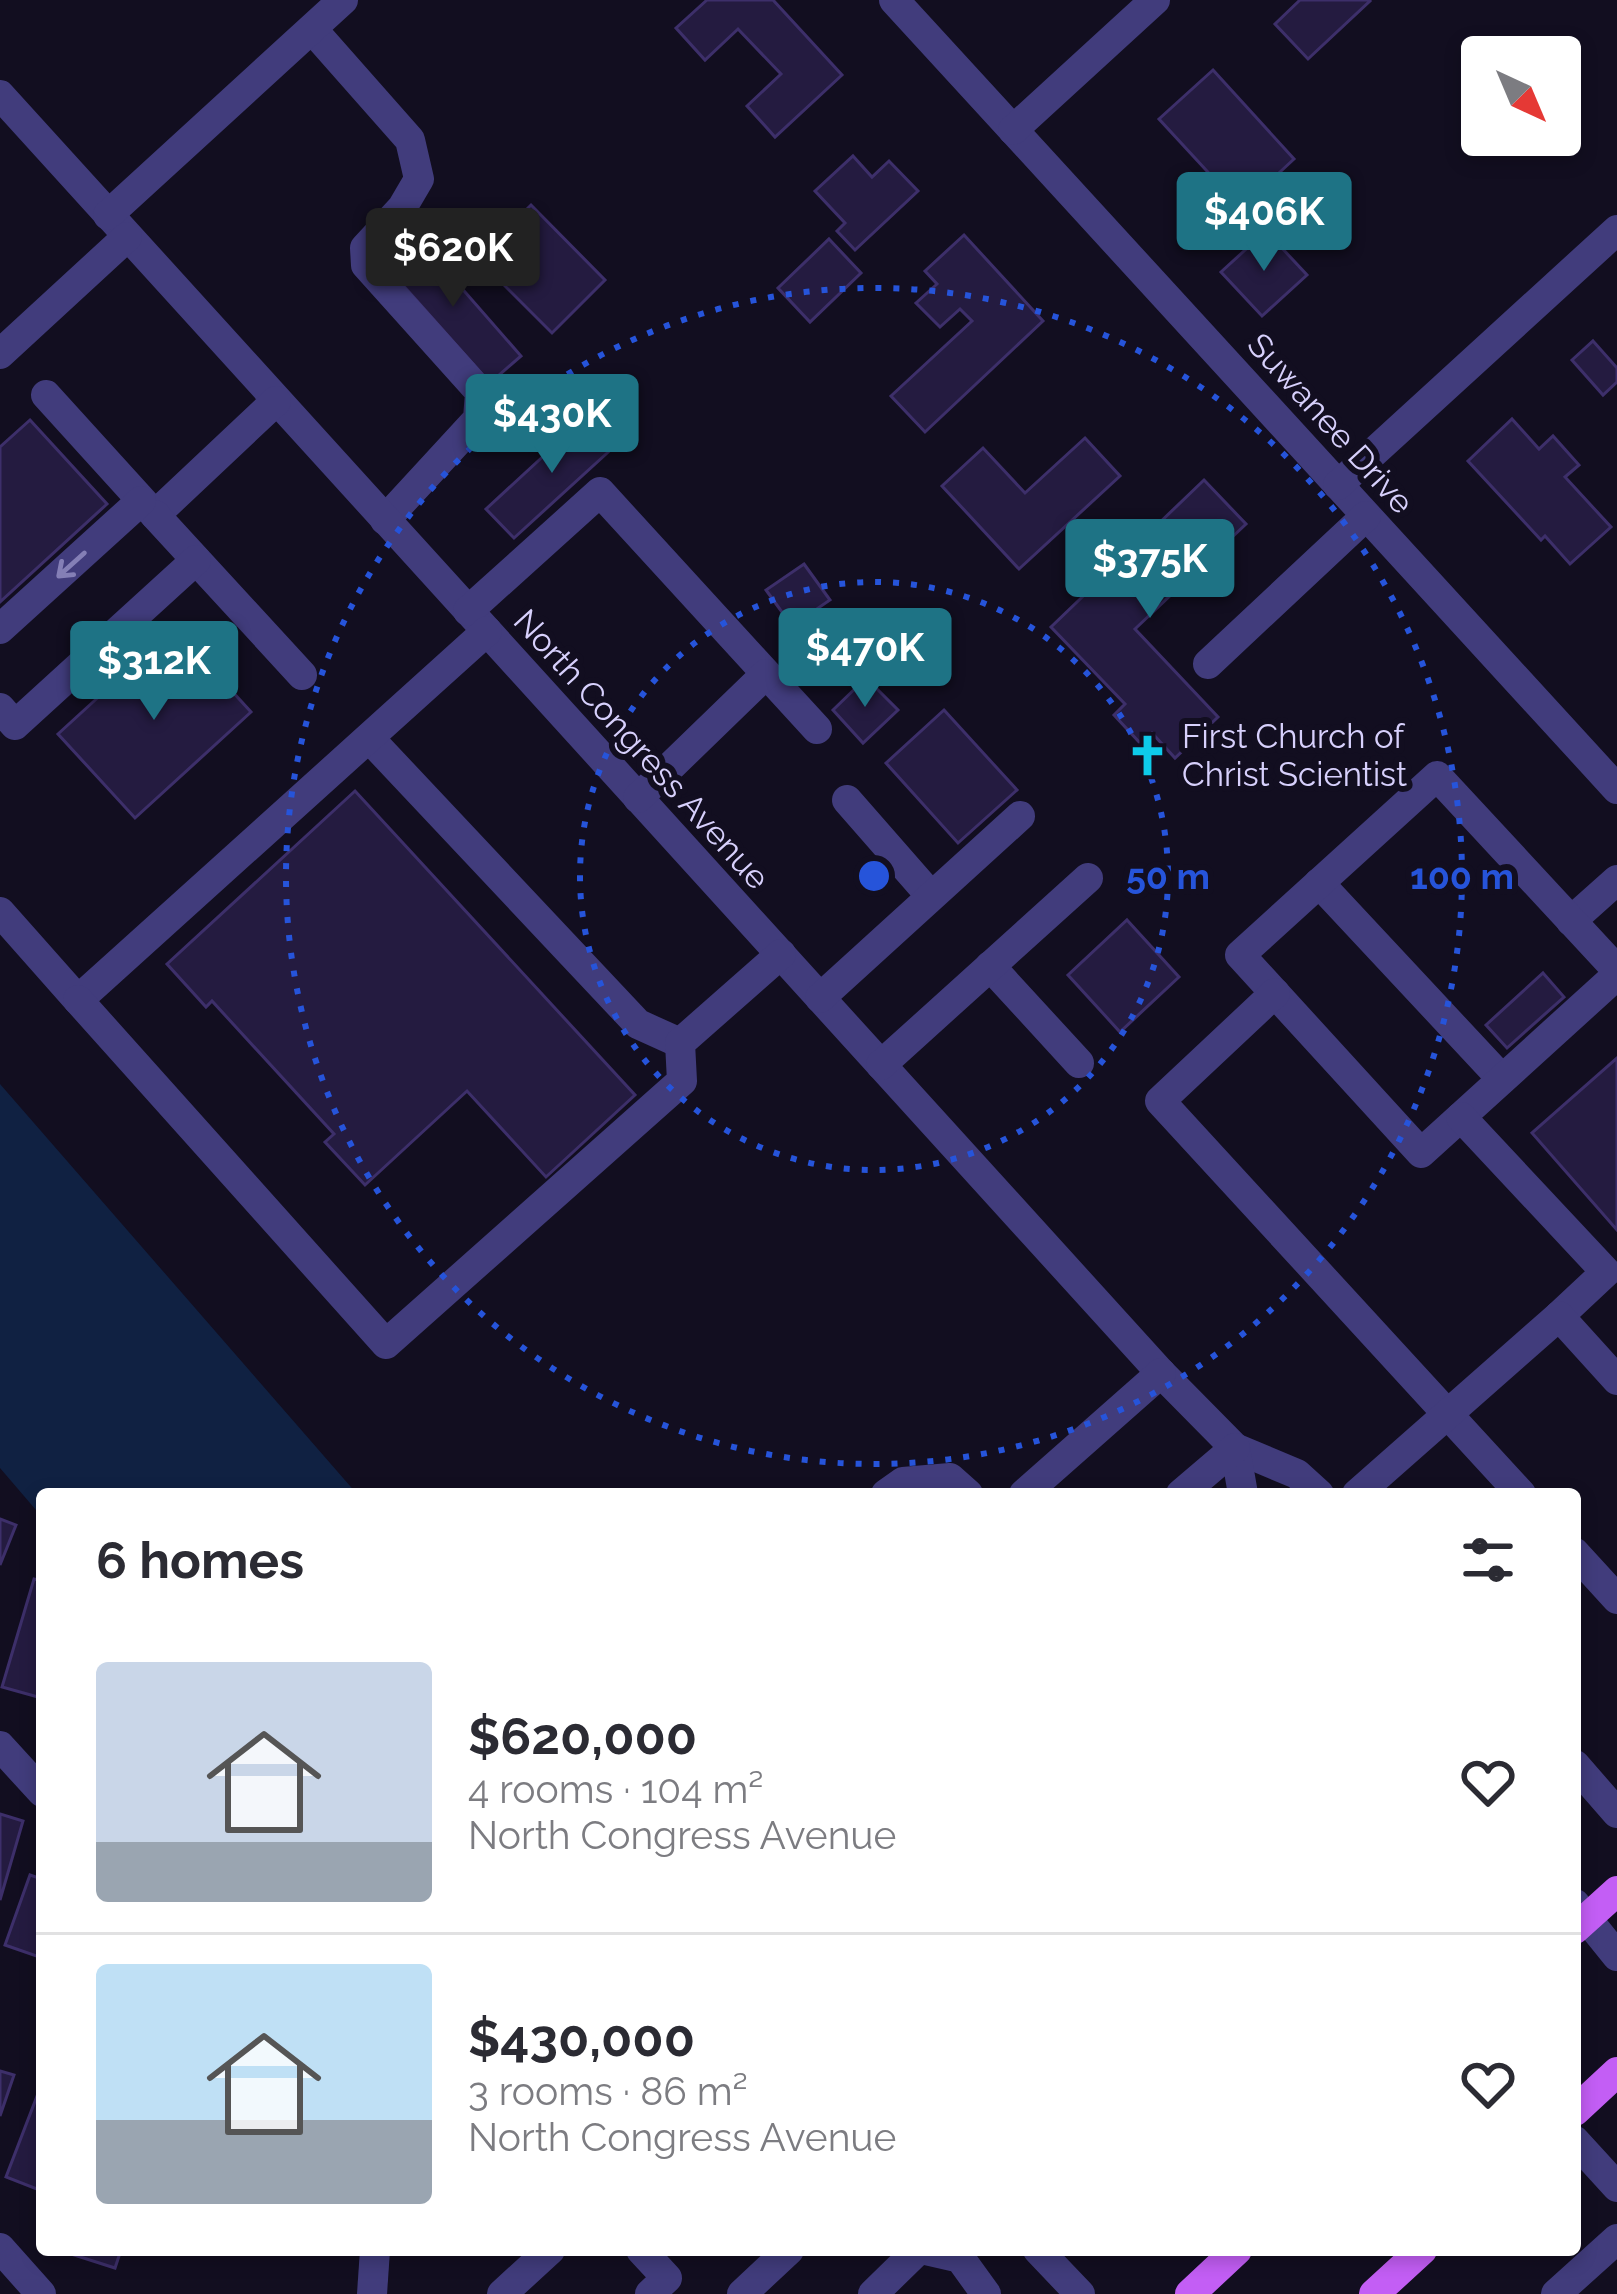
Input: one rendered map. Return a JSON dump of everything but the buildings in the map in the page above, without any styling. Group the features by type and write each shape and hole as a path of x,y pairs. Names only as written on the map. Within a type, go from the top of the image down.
{"main road":[{"path":"1581,1915 1617,1891"},
{"path":"1581,2105 1617,2072"},
{"path":"1190,2294 1231,2256"},
{"path":"1374,2294 1415,2256"}],"street":[{"path":"0,354 117,226 343,0"},
{"name":"Suwanee Drive","path":"894,0 1617,789"},
{"path":"1013,130 1155,0"},
{"path":"312,28 410,140 419,178 402,208 364,248 366,265 480,392 478,419 385,520"},
{"name":"North Congress Avenue","path":"0,95 1161,1372 1235,1448 1298,1474 1313,1488"},
{"path":"1338,484 1617,230"},
{"path":"46,395 302,675"},
{"path":"0,629 276,401"},
{"path":"78,1000 369,738 600,492 817,729"},
{"path":"1208,664 1366,516"},
{"path":"0,708 15,725 196,560"},
{"path":"638,798 766,674"},
{"path":"369,738 638,1024 680,1043"},
{"path":"1437,776 1571,921 1617,972 1421,1153 1240,955 1437,776"},
{"path":"847,800 931,896"},
{"path":"820,998 1020,816"},
{"path":"881,1065 1088,878"},
{"path":"1571,921 1617,880"},
{"path":"1319,883 1502,1079"},
{"path":"0,912 386,1344 682,1081 680,1043"},
{"path":"680,1043 781,954"},
{"path":"990,966 1078,1063"},
{"path":"1275,993 1160,1101 1515,1488"},
{"path":"1364,1488 1606,1272 1460,1117"},
{"path":"1559,1316 1617,1380"},
{"path":"1031,1488 1161,1372"},
{"path":"1188,1488 1235,1448"},
{"path":"1235,1448 1242,1488"},
{"path":"894,1488 903,1482 950,1478 961,1488"},
{"path":"1581,1560 1617,1599"},
{"path":"0,1746 36,1785"},
{"path":"1581,1772 1617,1813"},
{"path":"1581,1918 1617,1956"},
{"path":"1581,2148 1617,2187"},
{"path":"1556,2294 1617,2239"},
{"path":"0,2248 41,2294"},
{"path":"372,2294 375,2256"},
{"path":"502,2294 543,2256"},
{"path":"647,2256 667,2278 650,2294"},
{"path":"742,2294 783,2256"},
{"path":"873,2294 914,2256"},
{"path":"950,2256 960,2258 986,2294"},
{"path":"1044,2256 1081,2294"}],"water":[{"path":"0,1084 352,1488 36,1488 36,1510 0,1468"}],"place":[{"name":"First Church of Christ Scientist","path":"1148,755"}]}
